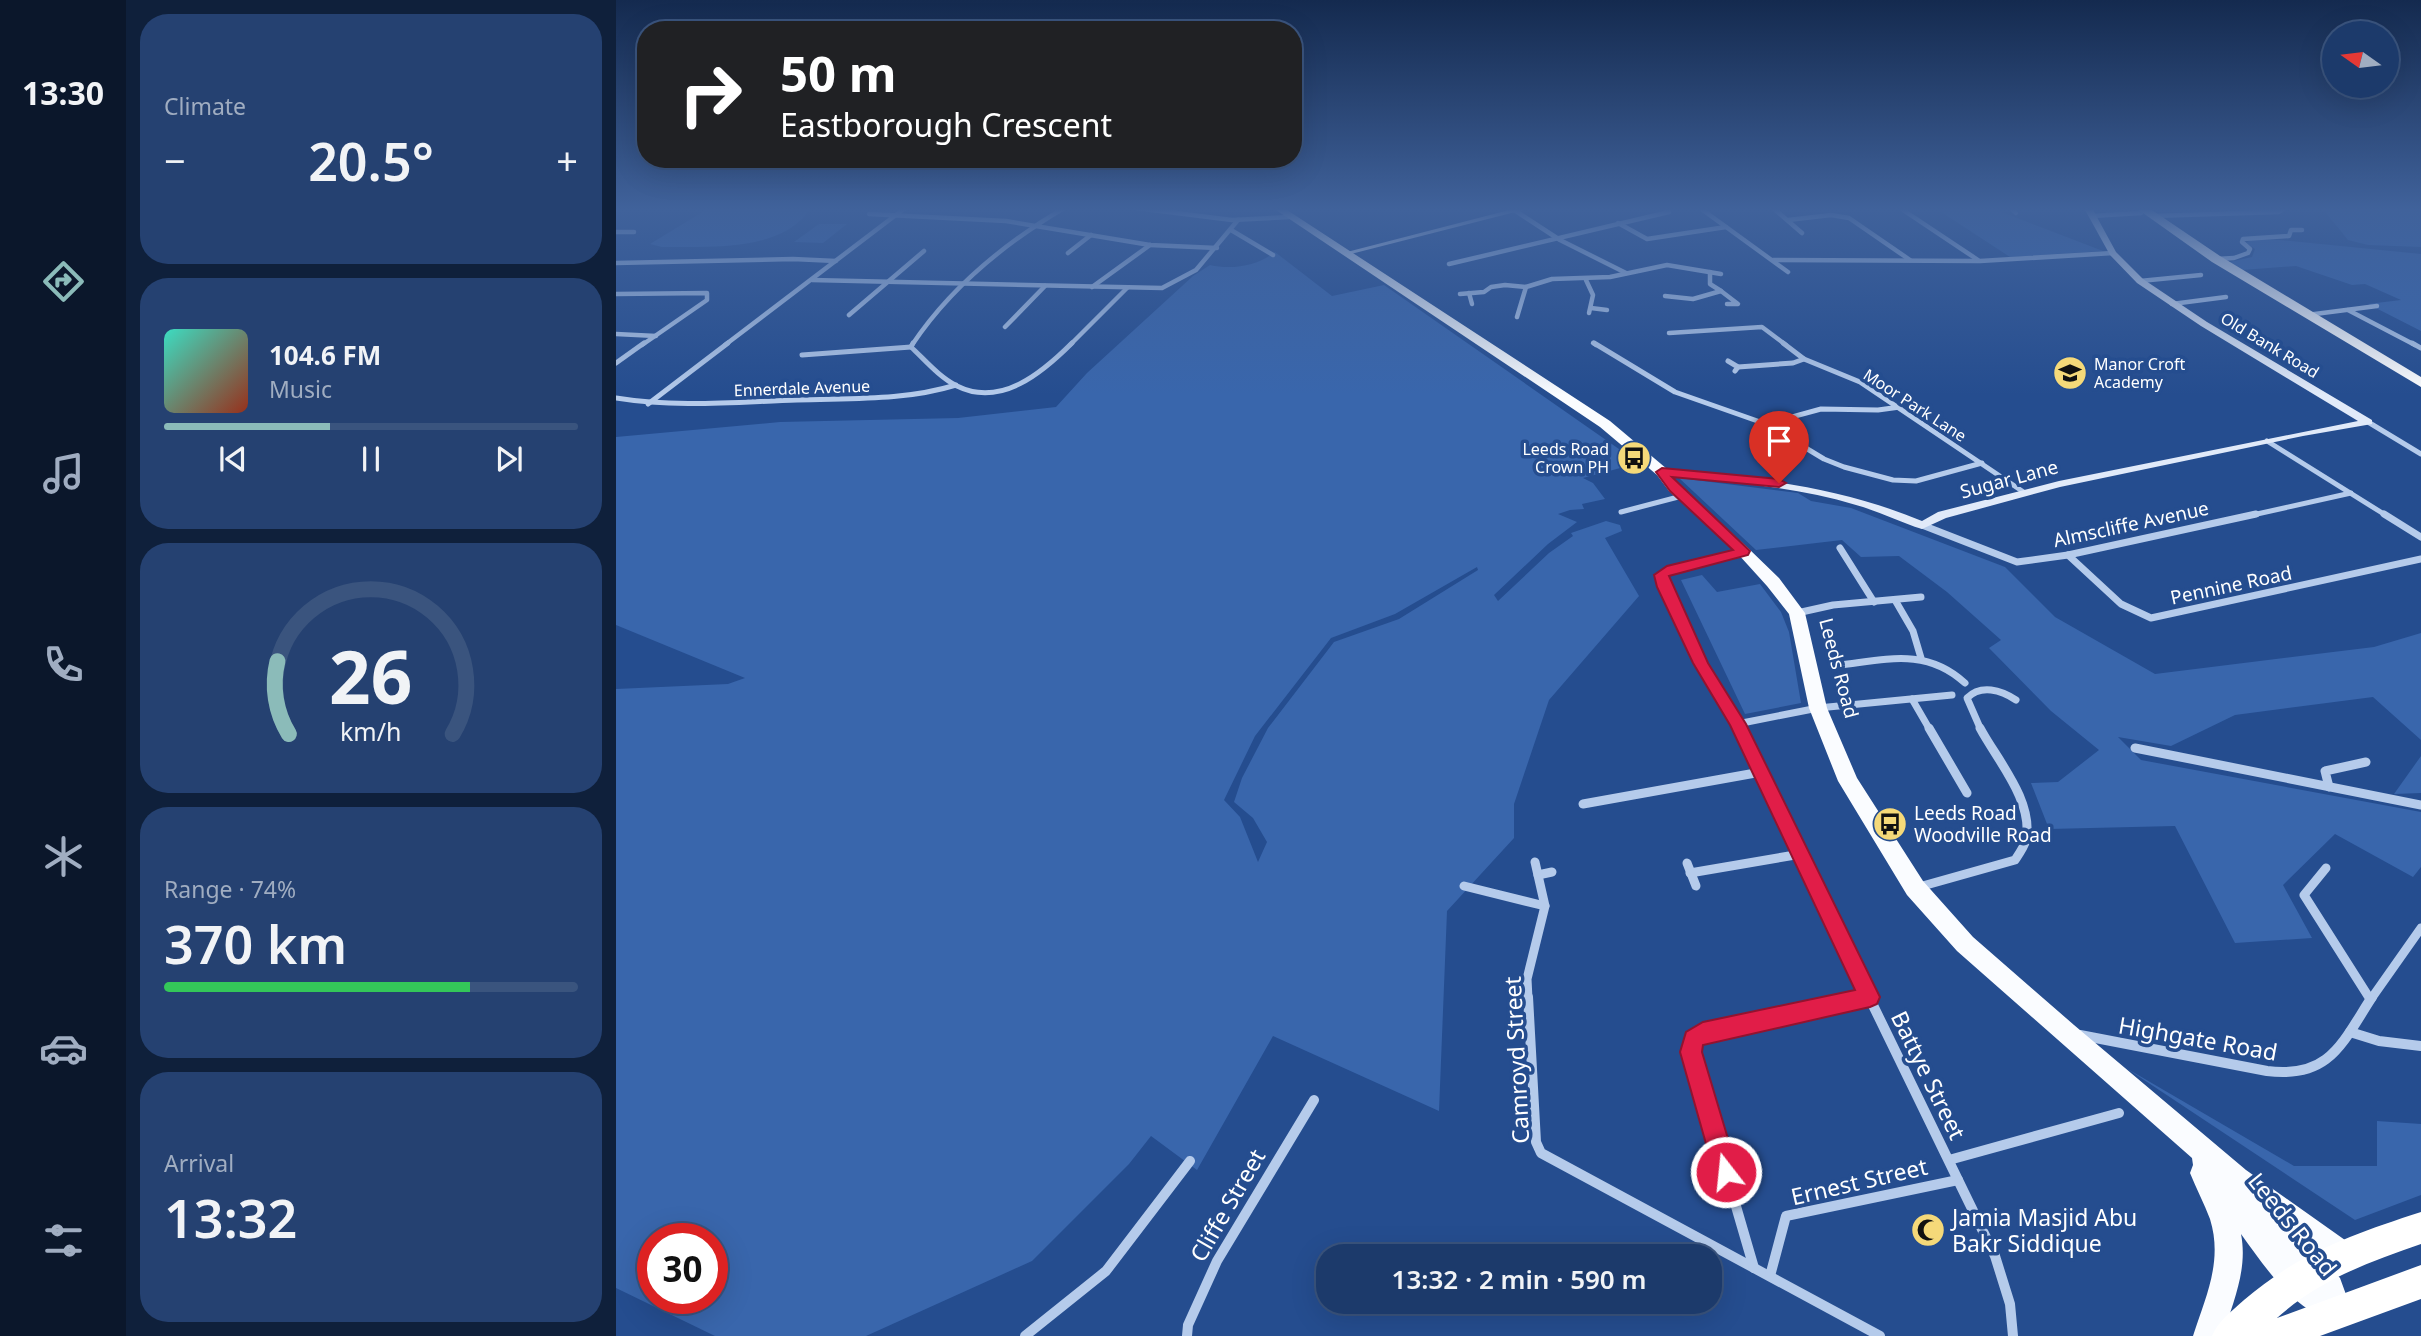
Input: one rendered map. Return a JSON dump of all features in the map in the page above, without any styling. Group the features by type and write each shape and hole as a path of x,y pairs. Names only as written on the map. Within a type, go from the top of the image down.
{"highway":[{"path":"2234,270 2421,383"},
{"path":"2230,1336 2281,1291 2342,1255 2421,1228"},
{"path":"2275,1336 2421,1282"}],"main road":[{"name":"Leeds Road","path":"1374,270 1605,424 1662,472 1682,496 1743,551 1773,582 1797,613 1818,708 1848,781 1915,888 1965,944 2236,1179 2342,1255"},
{"name":"Leeds Road","path":"2183,1132 2269,1249 2305,1277"},
{"path":"2183,1132 2218,1204 2230,1249 2229,1270 2208,1336"},
{"name":"Leeds Road","path":"2236,1179 2305,1277 2312,1297 2338,1311"}],"street":[{"path":"647,404 825,270"},
{"path":"849,315 902,270"},
{"path":"911,347 935,310 981,270"},
{"path":"1091,287 1114,270"},
{"path":"812,280 1162,288 1175,285 1195,270"},
{"path":"1619,270 1626,274"},
{"path":"1460,294 1484,292 1491,287 1506,285 1526,287 1552,279 1586,279 1643,270"},
{"path":"1700,270 1721,274"},
{"name":"Old Bank Road","path":"2130,270 2172,304 2421,454"},
{"path":"1710,272 1710,284 1738,304 1727,304"},
{"path":"2140,281 2201,275"},
{"path":"1586,279 1593,295 1590,311 1607,310"},
{"path":"1005,327 1045,286"},
{"path":"1517,317 1526,287"},
{"path":"802,355 911,347 956,385 971,390 1010,388 1045,370 1127,288"},
{"path":"1665,296 1671,302 1721,291"},
{"path":"616,294 707,293 707,300 616,363"},
{"path":"1469,293 1472,304"},
{"path":"2172,304 2226,297"},
{"path":"2306,315 2377,306"},
{"path":"2348,310 2421,348"},
{"name":"Moor Park Lane","path":"1669,333 1683,337 1714,329 1737,331 1762,327 1804,359 1860,383 1900,407 2025,492"},
{"path":"616,334 656,336"},
{"path":"1593,343 1675,392 1766,424 1824,459 1844,467 1893,480 1916,481 1982,463"},
{"path":"1728,361 1737,369 1793,363 1804,359"},
{"name":"Ennerdale Avenue","path":"616,398 647,404 894,397 936,393 956,385"},
{"path":"1766,424 1793,413 1816,408 1874,412 1900,407"},
{"name":"Sugar Lane","path":"1922,525 1942,515 2025,492 2267,440 2368,422"},
{"path":"2267,440 2421,537"},
{"path":"1662,472 1779,483 1841,496 1899,514 1922,525"},
{"name":"Almscliffe Avenue","path":"1922,525 2017,562 2068,555 2351,493"},
{"path":"1621,512 1682,496"},
{"path":"1840,548 1874,601"},
{"name":"Battye Street","path":"1743,551 1672,569 1661,575 1664,587 1701,663 1737,724 1995,1256 2010,1304 2013,1336"},
{"name":"Pennine Road","path":"2068,555 2121,604 2151,618 2421,559"},
{"path":"1797,613 1833,605 1922,597"},
{"path":"1895,600 1913,632 1921,658"},
{"path":"1841,666 1921,658 1954,670 1965,684"},
{"path":"1915,888 2015,860 2022,850 2027,834 2027,816 1967,698 1973,691 1988,690 2003,692 2016,701"},
{"path":"1737,724 1818,708 1952,695"},
{"path":"1912,699 1967,793"},
{"path":"2135,748 2421,805"},
{"path":"2329,787 2325,771 2366,762"},
{"path":"1583,804 1760,772"},
{"path":"1690,873 1801,855"},
{"name":"Camroyd Street","path":"1535,862 1545,906 1527,979 1538,1147 1546,1157 1880,1336"},
{"path":"1687,863 1696,886"},
{"path":"2326,869 2304,895 2370,999"},
{"path":"1538,875 1552,872"},
{"path":"1464,886 1545,906"},
{"name":"Highgate Road","path":"2066,1032 2285,1073 2315,1068 2325,1062 2350,1032 2421,928"},
{"path":"1755,1268 1691,1052 1693,1039 1703,1033 1870,997"},
{"path":"2350,1032 2379,1041 2421,1046"},
{"name":"Cliffe Street","path":"1186,1336 1188,1325 1217,1261 1314,1100"},
{"path":"1949,1160 2119,1113"},
{"path":"1025,1336 1106,1271 1190,1161"},
{"name":"Ernest Street","path":"1770,1276 1786,1216 1958,1180"}],"shaded area":[{"path":"1202,270 1299,270 1332,296 1384,285 1639,463 1583,478 1593,483 1605,499 1582,504 1584,509 1558,514 1577,522 1548,544 1494,595 1498,601 1549,553 1573,536 1571,533 1606,521 1620,525 1622,531 1605,538 1639,596 1549,700 1514,804 1514,838 1447,911 1439,1111 1273,1036 1197,1170 1151,1136 1129,1164 1032,1261 866,1336 715,1336 670,1314 728,1314 728,1223 637,1223 637,1298 616,1288 616,689 728,684 745,678 616,625 616,437 780,422 958,418 1056,407 1087,373","holes":["1477,567 1478,570 1399,619 1334,642 1268,728 1242,778 1234,802 1253,818 1267,842 1258,862 1240,817 1224,800 1255,736 1331,638 1395,614"]},
{"path":"2309,270 2421,270 2421,331 2368,304 2401,300 2365,284 2352,285"},
{"path":"1679,478 1798,493 1811,501 1851,508 2005,567 2055,617 2155,674 2374,647 2421,633 2421,740 2373,697 2235,715 2171,746 2118,737 2141,760 2421,812 2421,867 2413,877 2335,834 2283,885 2312,938 2235,943 2175,826 2049,829 2031,783 2058,782 2099,750 2051,711 1989,648 2001,640 1947,592 1899,556 1861,557 1842,540 1756,550"},
{"path":"1702,575 1717,592 1760,584 1781,612 1789,632 1801,703 1745,714 1681,580"},
{"path":"2421,756 2421,793 2394,794"},
{"path":"2126,1068 2294,1166 2377,1166 2377,1121 2421,1124 2421,1195 2355,1220"}],"place":[{"name":"Manor Croft Academy","path":"2070,373"},
{"name":"Leeds Road Crown PH","path":"1634,458"},
{"name":"Leeds Road Woodville Road","path":"1890,824"},
{"name":"Jamia Masjid Abu Bakr Siddique","path":"1928,1230"}],"route":[{"path":"1726,1172 1691,1052 1693,1039 1703,1033 1870,997 1737,724 1701,663 1664,587 1661,575 1672,569 1743,551 1674,488 1662,472 1779,483"}]}
